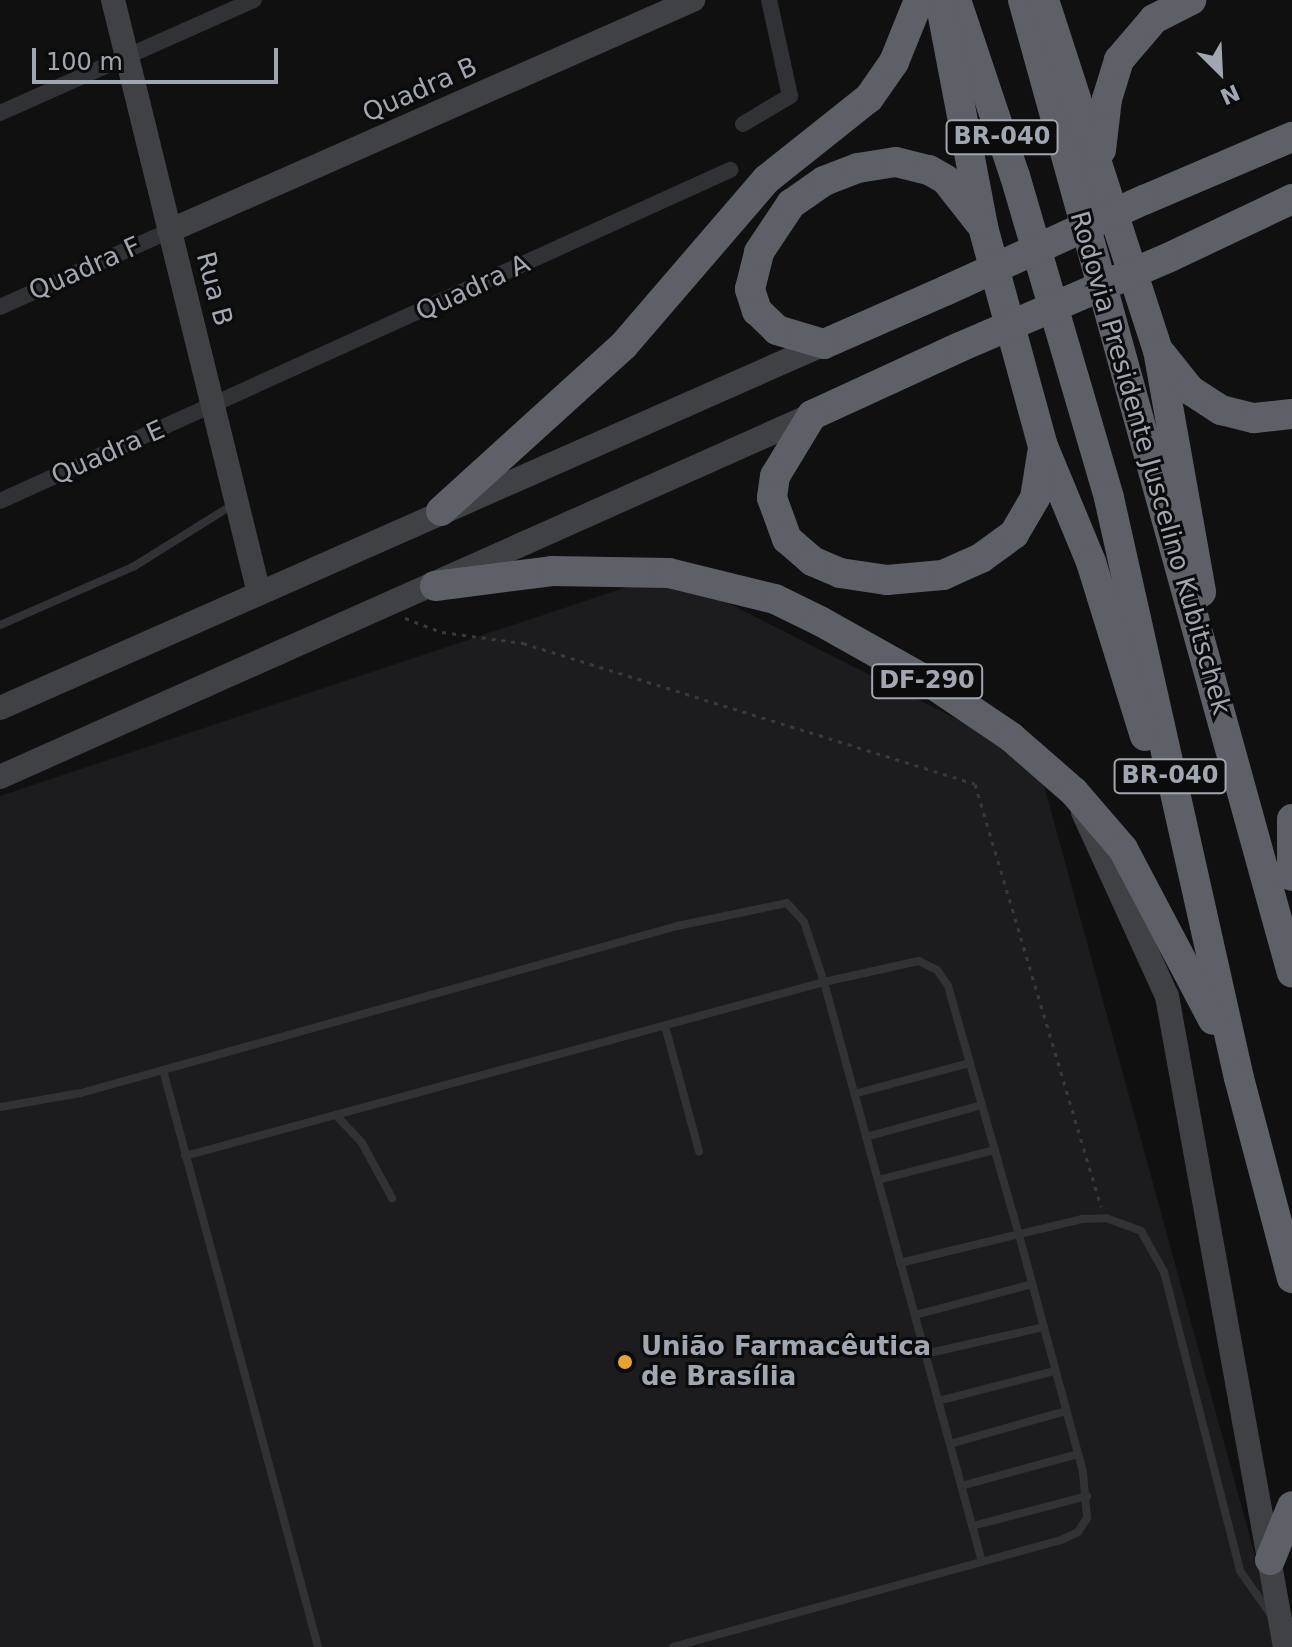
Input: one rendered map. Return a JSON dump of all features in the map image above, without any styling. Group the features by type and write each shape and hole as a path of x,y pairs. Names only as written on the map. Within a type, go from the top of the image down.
{"highway":[{"path":"441,511 624,345 767,179 869,98 894,62 919,0"},
{"path":"940,0 983,227 1043,446 1091,562 1151,756 1175,794"},
{"name":"Rodovia Presidente Juscelino Kubitschek","path":"956,0 1015,176 1109,498 1239,1078 1292,1278"},
{"name":"Rodovia Presidente Juscelino Kubitschek","path":"1023,0 1155,494 1213,680 1292,973"},
{"path":"1044,0 1100,164 1158,350 1213,680"},
{"path":"1100,164 1107,99 1119,60 1154,19 1191,0"},
{"path":"983,227 946,180 913,165 858,168 801,194 780,216 759,252 751,300 777,330 824,344 1292,137"},
{"name":"DF-290","path":"812,415 960,347 1170,257 1292,199"},
{"path":"1158,350 1190,390 1221,410 1254,418 1292,414"},
{"path":"812,415 775,476 778,519 787,539 812,561 868,579 926,579 962,568 998,548 1026,517 1035,498 1043,446"},
{"name":"DF-290","path":"435,586 552,571 669,573 775,599 934,685 1011,737 1074,792 1123,849 1194,980 1239,1078"},
{"path":"1292,819 1292,876"},
{"path":"1270,1560 1292,1506"}],"street":[{"name":"Rua B","path":"113,0 259,593"},
{"path":"0,113 254,0"},
{"name":"Quadra B","path":"169,231 693,0"},
{"path":"743,124 790,96 769,0"},
{"name":"Quadra A","path":"215,405 730,170"},
{"name":"Quadra F","path":"0,307 169,231"},
{"path":"0,708 824,344"},
{"name":"Quadra E","path":"0,501 215,405"},
{"name":"DF-290","path":"0,777 382,610 812,415"},
{"path":"1074,792 1167,996 1284,1637"}],"lane":[{"path":"0,625 133,567 238,501"},
{"path":"0,1107 163,1070 769,903 797,909 824,982 982,1562"},
{"path":"185,1156 824,982 919,961 930,964 948,986 1018,1231 1078,1454 1087,1496 1087,1518 1078,1532 982,1562 673,1647"},
{"path":"665,1026 699,1151"},
{"path":"854,1094 970,1063"},
{"path":"163,1070 318,1647"},
{"path":"866,1137 982,1105"},
{"path":"336,1115 362,1143 392,1198"},
{"path":"878,1180 995,1150"},
{"path":"900,1263 1018,1231 1106,1218 1141,1231 1164,1272 1240,1571 1284,1637"},
{"path":"915,1315 1032,1284"},
{"path":"925,1354 1044,1327"},
{"path":"938,1401 1055,1371"},
{"path":"950,1444 1066,1411"},
{"path":"961,1486 1078,1454"},
{"path":"972,1526 1087,1496"}],"path":[{"path":"382,610 442,632 523,643 975,784 1092,1188 1106,1218"}],"shaded area":[{"path":"669,573 1037,760 1280,1647 0,1647 0,796"}],"place":[{"name":"União Farmacêutica de Brasília","path":"625,1362"}]}
